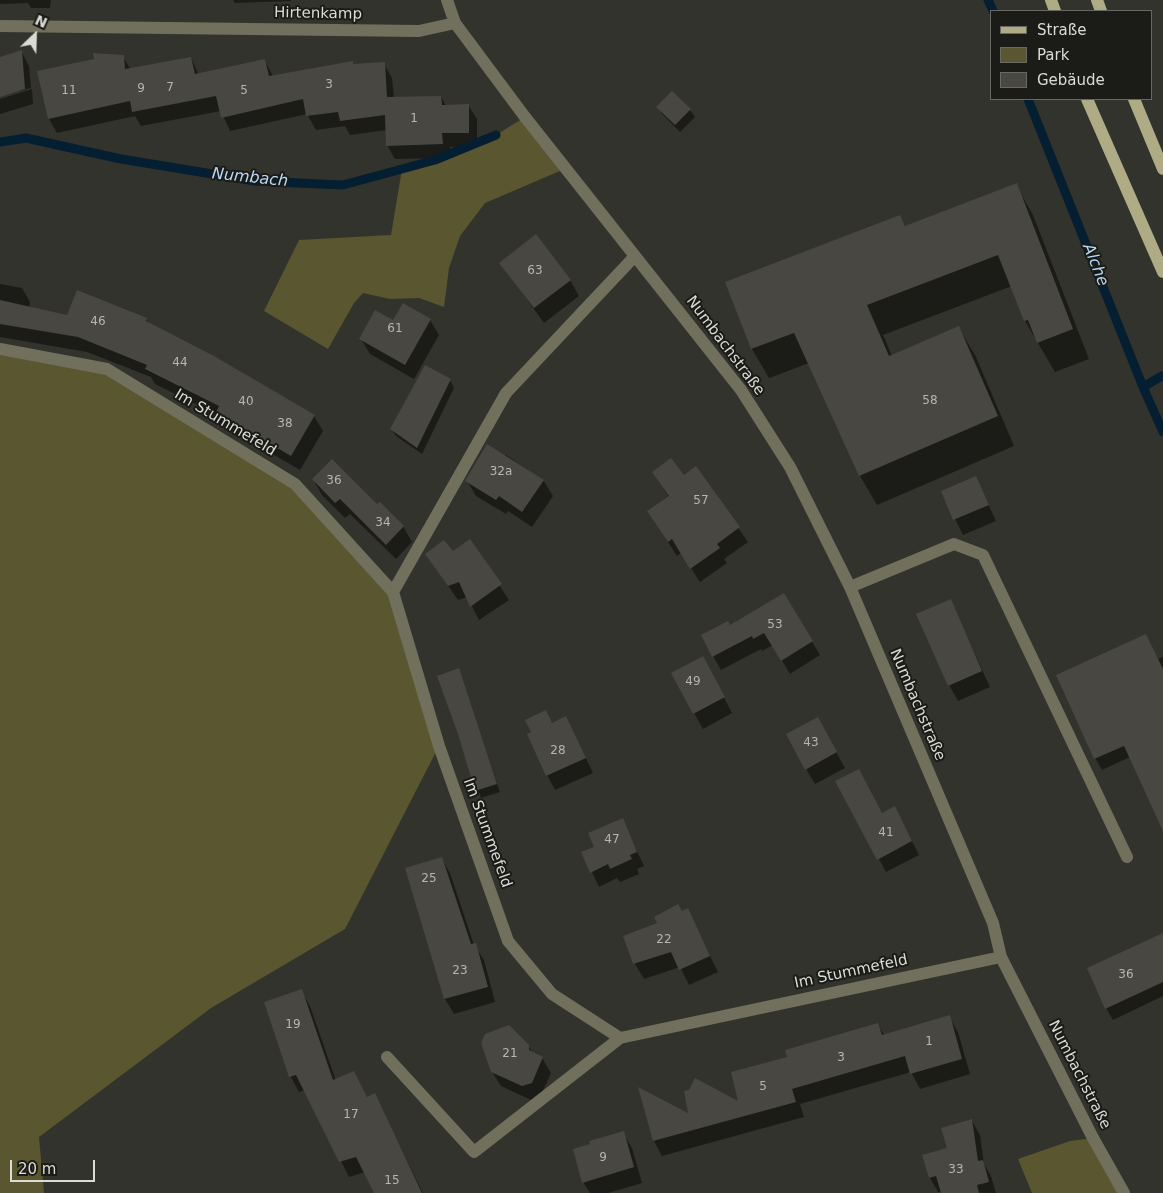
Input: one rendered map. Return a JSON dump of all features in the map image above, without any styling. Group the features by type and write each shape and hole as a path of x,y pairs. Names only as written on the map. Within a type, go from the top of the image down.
{"main road":[{"path":"1087,100 1163,272"},
{"path":"1134,100 1163,170"}],"street":[{"name":"Numbachstraße","path":"447,0 455,23 741,390 790,467 850,587 993,923 1001,957 1093,1138 1124,1193"},
{"name":"Hirtenkamp","path":"0,26 419,31 455,23"},
{"path":"393,592 506,394 635,256"},
{"name":"Im Stummefeld","path":"0,349 106,369 295,484 393,592 439,746 508,941 552,994 620,1038"},
{"path":"850,587 954,544 983,555 1126,857"},
{"name":"Im Stummefeld","path":"387,1057 474,1152 620,1038 1001,957"}],"green space":[{"path":"525,117 567,168 485,203 460,236 449,268 444,307 419,298 390,299 363,293 354,303 328,349 264,311 299,240 391,235 402,169 435,160 496,135"},
{"path":"0,349 107,369 295,484 393,592 439,746 345,929 211,1008 39,1137 44,1193 0,1193"},
{"path":"1093,1138 1124,1193 1032,1193 1018,1159 1070,1141"}],"building":[{"path":"22,50 25,89 0,97 0,57"},
{"path":"93,53 124,55 125,69 191,57 195,74 265,59 269,76 353,61 353,64 385,62 387,97 441,96 442,105 469,104 469,133 442,133 443,144 386,146 385,115 340,121 338,112 306,116 303,99 221,118 216,96 132,112 130,101 48,119 37,71 94,59"},
{"path":"672,91 691,109 675,125 656,107"},
{"path":"1017,183 1073,329 1037,343 1028,320 1024,321 998,255 867,305 889,356 959,326 998,416 859,476 794,333 751,349 725,282 900,215 905,226"},
{"path":"536,234 571,280 534,308 499,263"},
{"path":"77,290 147,318 146,321 214,356 315,415 291,456 216,412 219,406 145,369 147,365 78,337 0,324 0,300 67,315"},
{"path":"403,303 431,319 405,365 359,339 375,310 393,320"},
{"path":"425,365 451,379 417,448 390,429"},
{"path":"487,444 544,480 522,512 499,496 496,500 465,481"},
{"path":"671,458 684,475 696,466 740,527 717,544 720,548 690,569 672,539 668,542 647,511 669,496 652,472"},
{"path":"332,459 377,504 380,502 404,526 386,545 340,499 335,503 312,479"},
{"path":"976,476 989,505 953,520 941,491"},
{"path":"470,539 502,584 470,607 459,582 448,586 425,554 444,540 453,551"},
{"path":"784,593 813,641 781,661 764,633 753,639 752,636 712,657 701,635 728,621 730,625"},
{"path":"951,599 982,671 948,686 916,614"},
{"path":"1146,634 1163,669 1163,831 1124,746 1094,759 1056,675"},
{"path":"703,656 725,697 693,714 671,673"},
{"path":"459,668 497,784 475,791 458,734 437,676"},
{"path":"546,710 552,723 566,716 586,758 546,776 527,734 531,732 525,720"},
{"path":"818,717 837,752 805,770 786,734"},
{"path":"859,769 882,813 895,806 912,841 877,860 835,781"},
{"path":"623,818 637,852 630,855 632,859 610,869 608,864 590,873 581,852 594,847 588,833"},
{"path":"442,857 471,944 476,943 488,987 444,999 405,868"},
{"path":"678,904 682,911 688,908 710,956 679,970 671,952 633,964 623,936 657,923 654,917"},
{"path":"1163,933 1163,982 1105,1009 1087,968"},
{"path":"302,989 333,1080 354,1071 367,1097 375,1093 422,1193 374,1193 356,1157 339,1162 296,1075 289,1077 264,1002"},
{"path":"950,1015 962,1059 910,1074 905,1056 792,1089 796,1102 653,1141 638,1087 688,1113 684,1091 689,1090 695,1078 738,1101 731,1072 787,1057 785,1050 878,1023 882,1035"},
{"path":"509,1025 529,1045 529,1050 543,1057 532,1083 522,1086 491,1072 481,1043 485,1034"},
{"path":"972,1119 978,1161 983,1160 989,1182 977,1185 979,1193 941,1193 936,1176 929,1178 922,1155 947,1148 941,1128"},
{"path":"624,1131 634,1167 582,1183 573,1149 590,1144 589,1141"}],"waterway":[{"name":"Alche","path":"988,0 993,10"},
{"name":"Alche","path":"1028,100 1143,387 1163,432"},
{"name":"Numbach","path":"0,142 26,138 121,159 255,181 343,185 435,160 496,135"},
{"path":"1143,387 1162,376"}]}
